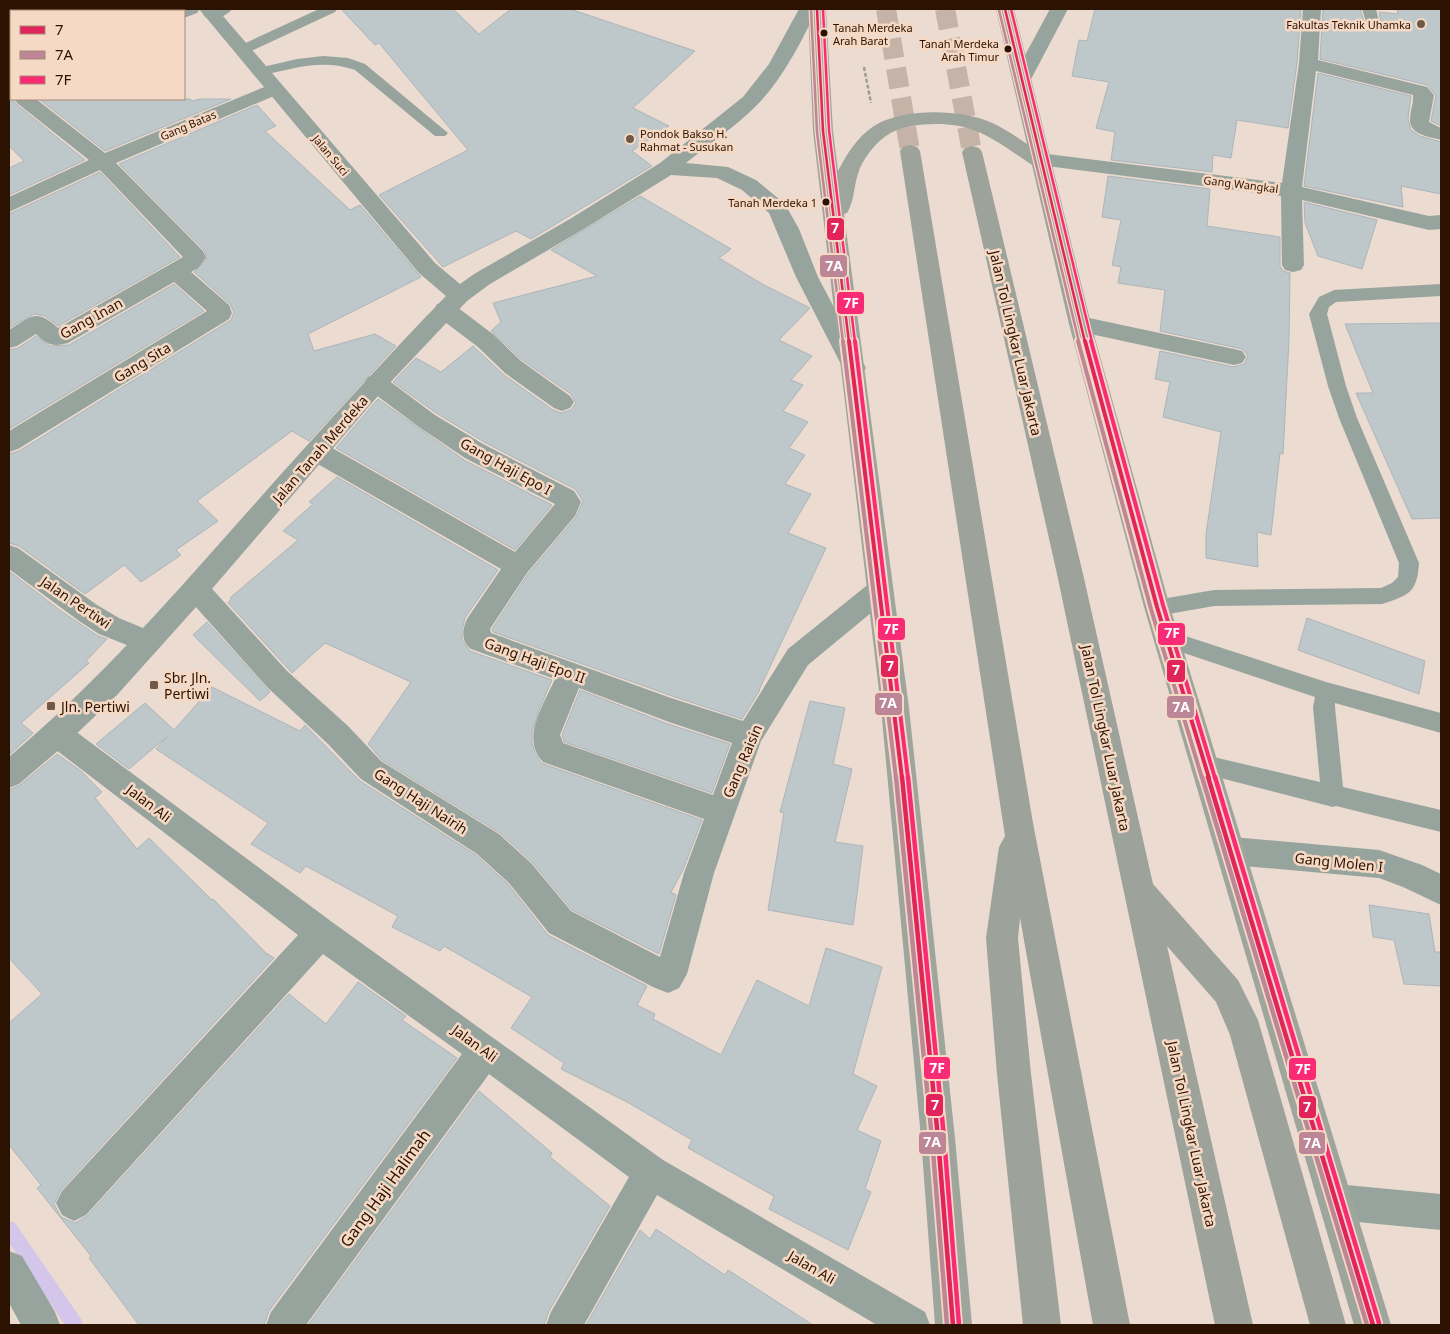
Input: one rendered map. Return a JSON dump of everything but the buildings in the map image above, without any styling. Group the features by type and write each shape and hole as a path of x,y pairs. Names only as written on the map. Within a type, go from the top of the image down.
{"highway":[{"path":"910,151 1018,822 1112,1325"},
{"name":"Jalan Tol Lingkar Luar Jakarta","path":"972,152 1070,574 1234,1325"},
{"path":"1018,822 1002,938 1014,1074 1042,1325"},
{"path":"1139,890 1227,991 1246,1032 1328,1325"}],"main road":[{"path":"817,9 824,131 854,368 912,871 938,1138 953,1325"},
{"path":"1005,9 1080,324 1157,607 1374,1325"},
{"path":"836,226 848,174 862,148 880,131 902,123 925,119 973,122 993,131 1040,160"}],"street":[{"name":"Jalan Tanah Merdeka","path":"9,775 57,734 107,686 318,452 376,383 452,303 482,279 667,168 750,101 764,85 778,64 808,9"},
{"path":"1022,79 1059,9"},
{"name":"Gang Wangkal","path":"1040,160 1290,191 1308,63 1312,9"},
{"name":"Jalan Suci","path":"214,10 259,72 427,268 452,303 486,341 513,367 562,402"},
{"path":"1308,63 1420,91 1424,95 1419,122 1422,128 1441,134"},
{"name":"Gang Batas","path":"9,205 103,161 274,89"},
{"path":"25,100 103,161 195,256 190,263 175,270"},
{"path":"667,168 720,172 749,185 778,209 807,277 854,368"},
{"path":"1293,265 1290,191 1429,223 1441,222"},
{"name":"Gang Inan","path":"9,340 38,323 54,338 60,337 175,270"},
{"name":"Gang Sita","path":"9,443 221,313 175,270"},
{"path":"1080,324 1234,356"},
{"name":"Gang Haji Epo I","path":"376,383 427,421 474,451 565,498 568,502 566,509 518,566"},
{"path":"318,452 518,566"},
{"name":"Jalan Pertiwi","path":"9,555 88,613 109,626 147,642"},
{"name":"Gang Haji Epo II","path":"518,566 477,627 478,638 481,641 669,710 750,736"},
{"name":"Gang Haji Nairih","path":"196,589 277,679 338,735 371,770 488,844 520,873 560,922 664,976 671,974"},
{"name":"Gang Raisin","path":"671,974 699,873 720,811 750,736 798,657 880,590"},
{"path":"571,673 546,735 547,747 553,753 720,811"},
{"name":"Jalan Ali","path":"57,734 320,933 486,1051 651,1172 912,1325"},
{"name":"Gang Molen I","path":"1232,852 1379,864 1411,875 1441,890"},
{"path":"74,1203 320,933"},
{"name":"Gang Haji Halimah","path":"284,1325 486,1051"},
{"path":"564,1325 651,1172"},
{"path":"1336,1202 1441,1212"},
{"path":"9,1269 42,1325"}],"lane":[{"path":"242,50 330,9"},
{"path":"1369,9 1373,25"},
{"path":"259,72 317,61 349,62 360,67 440,133"},
{"path":"1157,607 1214,598 1382,596 1399,589 1408,580 1409,563 1348,418 1337,386 1318,314 1320,305 1324,300 1334,296 1441,290"},
{"path":"1167,639 1326,690 1441,723"},
{"path":"1326,690 1324,707 1334,797"},
{"path":"1205,765 1441,821"}],"path":[{"path":"864,67 872,106"}],"waterway":[{"path":"9,1229 75,1325"}],"tunnel":[{"path":"886,9 910,151"},
{"path":"945,9 972,152"}],"transit line":[{"name":"7A","path":"811,9 817,132 889,709 932,1139 947,1325"},
{"name":"7","path":"817,9 823,131 895,708 938,1138 953,1325"},
{"name":"7F","path":"823,9 829,130 901,707 944,1137 959,1325"},
{"name":"7","path":"1005,9 1080,324 1157,607 1373,1325"},
{"name":"7F","path":"1011,9 1086,322 1163,605 1379,1323"},
{"name":"7A","path":"999,10 1074,325 1151,609 1367,1325"}],"place":[{"name":"Fakultas Teknik Uhamka","path":"1421,24"},
{"name":"Tanah Merdeka Arah Barat","path":"824,33"},
{"name":"Tanah Merdeka Arah Timur","path":"1008,49"},
{"name":"Pondok Bakso H. Rahmat - Susukan","path":"630,139"},
{"name":"Tanah Merdeka 1","path":"826,202"},
{"name":"Sbr. Jln. Pertiwi","path":"154,685"},
{"name":"Jln. Pertiwi","path":"51,706"}]}
